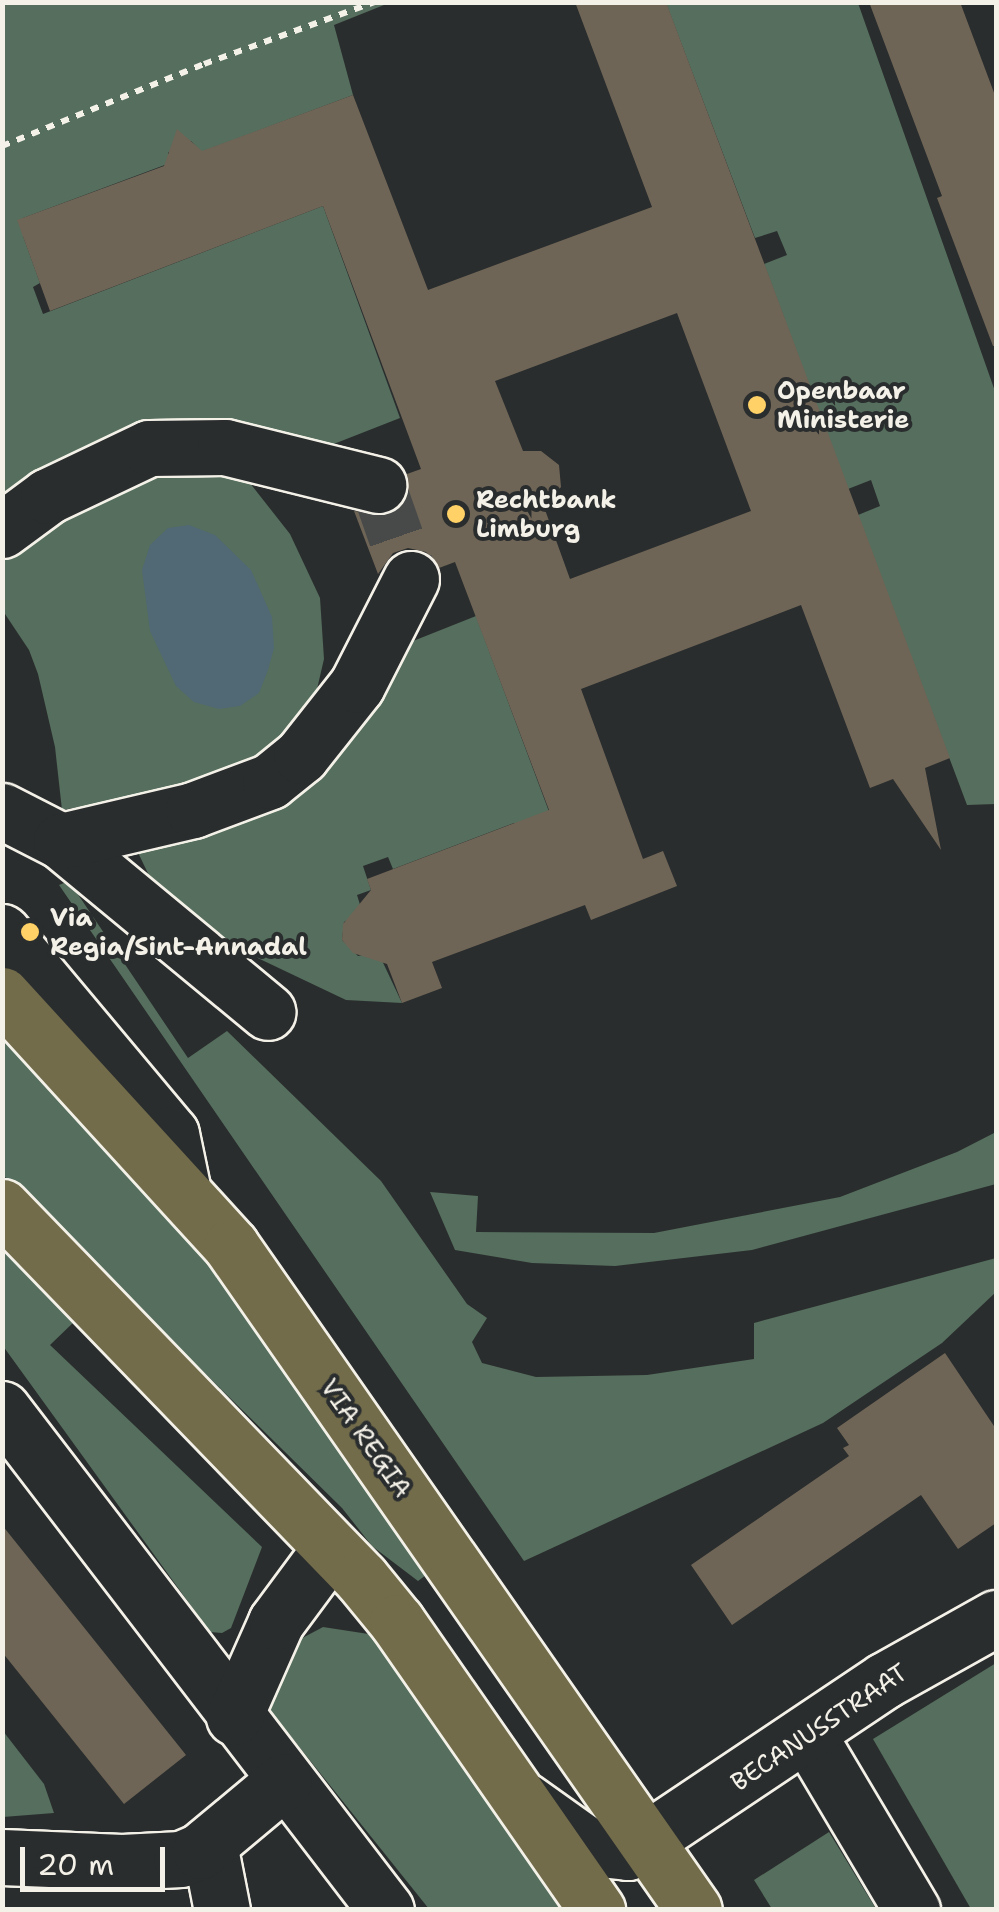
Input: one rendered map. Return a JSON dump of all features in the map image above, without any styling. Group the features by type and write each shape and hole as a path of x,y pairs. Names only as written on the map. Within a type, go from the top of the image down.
{"main road":[{"name":"VIA REGIA","path":"2,995 182,1187 276,1307 694,1910"},
{"path":"2,1207 397,1622 598,1910"}],"street":[{"path":"2,530 48,496 148,448 225,447 378,485"},
{"path":"61,840 193,810 270,781 302,756 357,684 411,579"},
{"path":"2,811 61,840 268,1012"},
{"path":"2,932 171,1134 182,1187"},
{"path":"2,1410 386,1910"},
{"path":"234,1716 276,1622 330,1548"},
{"name":"BECANUSSTRAAT","path":"647,1843 885,1680 996,1618"},
{"path":"808,1735 912,1910"},
{"path":"2,1856 182,1860 208,1844 284,1781"},
{"path":"520,1797 603,1852 628,1852 647,1843"},
{"path":"208,1844 222,1910"}],"path":[{"path":"2,146 204,64 374,2"}],"green space":[{"path":"2,3 389,3 334,25 353,95 201,152 191,141 177,142 168,153 170,163 23,218 23,236 40,283 33,287 43,314 323,206 400,418 321,449 239,423 3,504"},
{"path":"666,3 858,3 996,394 996,804 967,805 858,515 880,506 871,480 848,489 764,264 787,255 777,231 755,238"},
{"path":"142,460 242,473 290,534 320,598 324,659 311,715 245,779 62,810 55,747 38,674 29,650 3,611 3,556"},
{"path":"476,616 557,833 514,823 393,869 388,857 363,866 371,890 357,895 362,911 344,922 342,940 358,956 378,952 402,1003 346,1000 224,942 157,892 129,834 178,825 398,647"},
{"path":"69,881 188,1058 227,1031 381,1181 467,1304 487,1318 472,1342 482,1363 536,1377 647,1375 754,1359 754,1323 996,1258 996,1292 942,1343 823,1423 524,1561 59,885"},
{"path":"2,1026 189,1226 430,1572 418,1581 372,1546 342,1508 3,1175"},
{"path":"996,1132 996,1184 752,1250 615,1266 532,1263 455,1250 430,1192 478,1196 476,1232 654,1233 840,1197 957,1152"},
{"path":"2,1245 77,1319 50,1345 262,1547 231,1628 222,1633 210,1632 3,1346"},
{"path":"323,1627 375,1635 575,1909 429,1909 268,1708 293,1643"},
{"path":"996,1663 996,1909 971,1909 873,1739"},
{"path":"3,1731 44,1784 54,1813 3,1817"},
{"path":"829,1832 876,1909 772,1909 754,1880"}],"water":[{"path":"189,525 215,535 251,570 272,617 274,648 268,670 259,693 240,706 219,709 194,702 176,686 150,631 142,570 150,545 168,528"}],"building":[{"path":"575,2 666,2 950,758 925,768 941,850 893,779 870,788 801,605 581,689 643,859 663,851 677,886 591,920 585,905 432,962 442,988 402,1003 387,964 353,953 342,940 343,924 371,890 367,879 549,810 455,562 439,568 426,552 408,548 393,553 378,574 354,511 386,515 400,507 408,492 407,474 421,469 323,206 50,311 17,220 164,166 177,129 202,151 353,95 428,290 652,207","holes":["677,313 751,511 570,579 544,507 561,487 559,465 541,451 523,451 495,381"]},
{"path":"869,2 960,2 996,98 996,346 937,198 942,196"},
{"path":"945,1353 996,1429 996,1523 958,1549 921,1495 732,1625 691,1565 849,1456 843,1448 849,1445 837,1428"},
{"path":"2,1525 186,1755 124,1804 2,1652"}],"tunnel":[{"path":"378,485 411,579"}],"place":[{"name":"Openbaar Ministerie","path":"757,405"},
{"name":"Rechtbank Limburg","path":"456,514"},
{"name":"Via Regia/Sint-Annadal","path":"30,932"}]}
